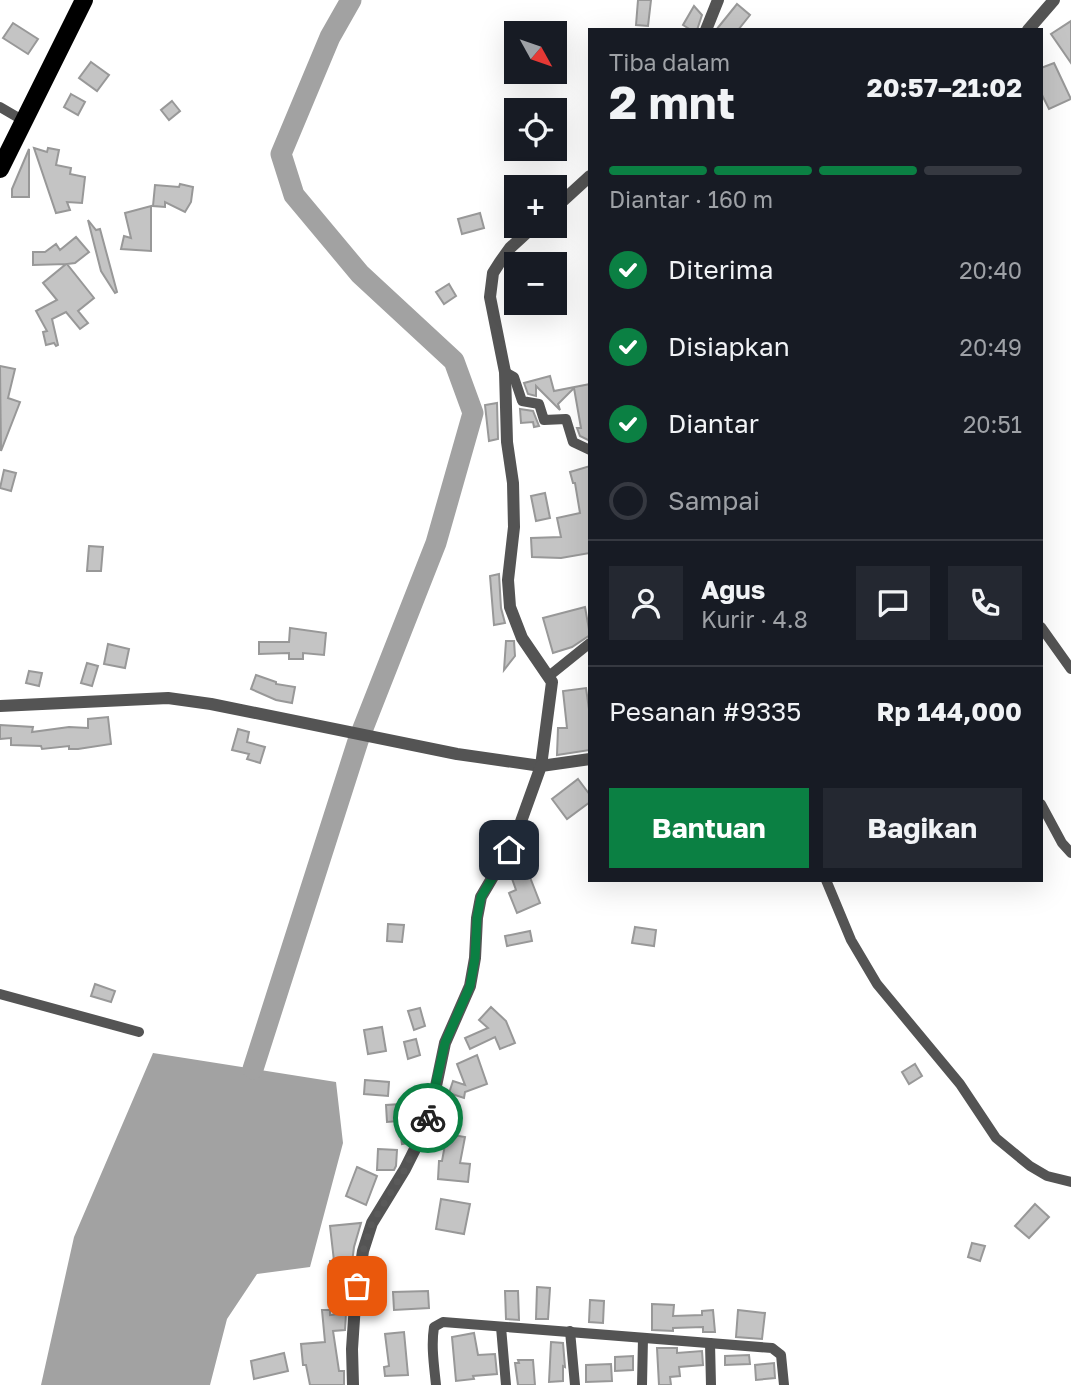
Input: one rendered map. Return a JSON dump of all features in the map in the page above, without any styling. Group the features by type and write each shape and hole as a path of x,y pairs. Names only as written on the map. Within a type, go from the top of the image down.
{"highway":[{"path":"0,169 84,0"}],"street":[{"path":"707,28 718,0"},
{"path":"1030,28 1054,0"},
{"path":"0,107 24,121"},
{"path":"567,197 588,178"},
{"path":"353,1385 355,1304 363,1251 372,1223 405,1169 424,1131 445,1043 470,986 481,897 514,841 541,766 552,692 549,676 522,638 510,607 508,580 514,527 513,484 507,442 505,372 490,297 493,273 510,248 521,238"},
{"path":"505,372 513,377 522,401 539,404 544,420 566,419 573,442 588,449"},
{"path":"1043,630 1071,668"},
{"path":"549,676 588,645"},
{"path":"0,706 168,698 457,754 541,766 588,759"},
{"path":"1043,808 1062,843 1071,853"},
{"path":"827,882 850,940 877,985 960,1084 996,1138 1030,1166 1047,1176 1071,1182"},
{"path":"0,994 139,1032"},
{"path":"436,1385 433,1354 435,1326 443,1322 768,1348 777,1350 781,1355 784,1385"},
{"path":"501,1327 506,1385"},
{"path":"570,1331 575,1385"},
{"path":"642,1385 643,1338"},
{"path":"709,1343 711,1385"}],"shaded area":[{"path":"153,1053 336,1082 343,1143 310,1267 257,1274 227,1319 210,1385 41,1385 74,1237"}],"building":[{"path":"638,0 651,0 648,26 636,25"},
{"path":"737,4 750,15 740,28 718,28"},
{"path":"694,6 702,15 698,28 683,25"},
{"path":"1071,21 1071,63 1051,34"},
{"path":"13,23 38,39 28,54 3,38"},
{"path":"91,62 109,75 97,91 79,78"},
{"path":"1054,63 1071,99 1049,109 1043,97 1043,67"},
{"path":"71,94 85,102 78,115 64,107"},
{"path":"172,101 180,111 169,120 161,110"},
{"path":"34,148 47,152 48,148 59,150 56,165 71,168 70,174 85,177 82,203 67,202 70,210 56,213"},
{"path":"29,149 29,197 12,197 12,189"},
{"path":"180,184 193,187 191,202 185,212 165,202 165,207 153,206 155,185 179,187"},
{"path":"151,206 151,251 121,249 124,236 131,238 125,213"},
{"path":"480,213 484,228 462,234 458,219"},
{"path":"88,220 96,230 100,229 117,292 115,293 101,271"},
{"path":"76,237 89,252 75,263 67,264 94,298 78,311 88,323 80,329 66,312 52,319 58,345 46,345 43,332 47,331 36,311 57,300 43,283 66,264 33,265 33,252 45,252 56,244 60,250"},
{"path":"449,284 456,296 444,304 436,292"},
{"path":"0,366 15,369 8,398 20,402 1,451"},
{"path":"550,376 554,391 588,384 588,440 580,436 577,428 581,428 574,388 558,404 560,410 536,386 536,396 528,394 524,383"},
{"path":"497,403 498,439 489,441 485,405"},
{"path":"520,409 533,411 539,426 534,427 533,422 521,423"},
{"path":"588,467 588,553 561,558 532,557 531,538 561,537 557,518 580,513 575,483 570,472"},
{"path":"4,470 16,473 11,491 0,488"},
{"path":"545,493 550,518 536,521 531,496"},
{"path":"89,546 103,547 101,571 87,571"},
{"path":"499,574 501,608 505,623 494,625 490,576"},
{"path":"585,607 588,636 572,647 553,653 543,618"},
{"path":"290,628 326,633 324,655 303,653 303,659 289,659 289,653 259,654 259,642 289,642"},
{"path":"506,641 514,641 515,656 504,670"},
{"path":"108,644 129,649 125,668 104,664"},
{"path":"87,663 98,666 92,686 81,683"},
{"path":"29,671 42,673 39,686 26,683"},
{"path":"256,675 276,684 295,687 292,703 276,700 251,689"},
{"path":"586,688 588,750 557,755 558,728 567,728 563,691"},
{"path":"108,717 111,744 78,749 69,749 69,746 42,749 41,746 11,745 11,738 0,739 0,725 33,727 32,732 69,727 88,728 88,719"},
{"path":"238,729 249,732 247,742 265,747 260,763 247,759 249,754 232,750"},
{"path":"578,779 588,792 588,803 567,819 552,799"},
{"path":"526,867 540,903 517,913 509,893 516,890 510,873"},
{"path":"388,924 404,925 402,942 387,941"},
{"path":"635,927 656,930 654,946 632,943"},
{"path":"530,931 532,941 507,946 505,936"},
{"path":"95,984 115,991 111,1002 91,996"},
{"path":"491,1007 506,1021 515,1043 500,1049 495,1037 470,1049 465,1038 488,1028 479,1020"},
{"path":"420,1008 425,1026 414,1030 408,1011"},
{"path":"382,1027 386,1051 368,1054 364,1030"},
{"path":"416,1039 420,1055 408,1059 404,1042"},
{"path":"477,1055 487,1084 465,1092 464,1098 449,1093 453,1081 465,1085 457,1064"},
{"path":"915,1064 922,1076 909,1084 902,1072"},
{"path":"365,1080 389,1082 388,1096 364,1094"},
{"path":"417,1103 418,1120 414,1120 415,1130 408,1143 402,1144 399,1121 387,1122 386,1105"},
{"path":"447,1134 465,1137 460,1163 470,1164 468,1182 438,1179 439,1161 442,1161"},
{"path":"378,1149 397,1150 394,1170 377,1170"},
{"path":"357,1167 377,1176 366,1205 346,1196"},
{"path":"441,1199 470,1204 464,1234 436,1229"},
{"path":"1035,1204 1049,1217 1029,1238 1015,1226"},
{"path":"361,1223 354,1247 350,1278 331,1279 330,1261 334,1261 330,1226"},
{"path":"972,1243 985,1246 980,1261 968,1257"},
{"path":"537,1287 550,1288 548,1319 536,1319"},
{"path":"428,1291 429,1308 394,1310 393,1292"},
{"path":"505,1291 518,1291 519,1320 506,1319"},
{"path":"590,1300 604,1301 603,1323 589,1322"},
{"path":"652,1304 674,1305 673,1316 702,1315 702,1311 713,1310 715,1332 703,1332 703,1327 673,1328 673,1331 652,1330"},
{"path":"322,1310 330,1310 330,1315 346,1313 345,1330 333,1331 339,1371 344,1371 344,1385 310,1385 306,1365 303,1365 301,1344 325,1342"},
{"path":"738,1310 765,1313 762,1339 736,1337"},
{"path":"404,1332 408,1375 385,1376 384,1367 389,1366 385,1334"},
{"path":"474,1333 478,1355 495,1354 497,1374 456,1381 452,1337"},
{"path":"551,1342 563,1343 563,1381 549,1382"},
{"path":"657,1348 677,1348 677,1353 702,1351 703,1365 679,1367 680,1376 670,1377 671,1385 659,1385"},
{"path":"284,1353 288,1371 254,1379 251,1361"},
{"path":"749,1355 750,1364 725,1365 725,1356"},
{"path":"633,1356 633,1370 615,1371 615,1357"},
{"path":"518,1360 533,1360 535,1385 518,1385 515,1363 519,1363"},
{"path":"774,1363 775,1378 756,1380 755,1365"},
{"path":"611,1364 612,1381 586,1382 586,1365"}],"waterway":[{"path":"253,1069 358,741 436,543 473,413 454,361 360,274 294,195 281,154 330,37 351,0"}],"way so far":[{"path":"357,1286 359,1267 372,1223 405,1169 428,1118"}],"route":[{"path":"428,1118 445,1043 470,986 481,897 509,850"}]}
